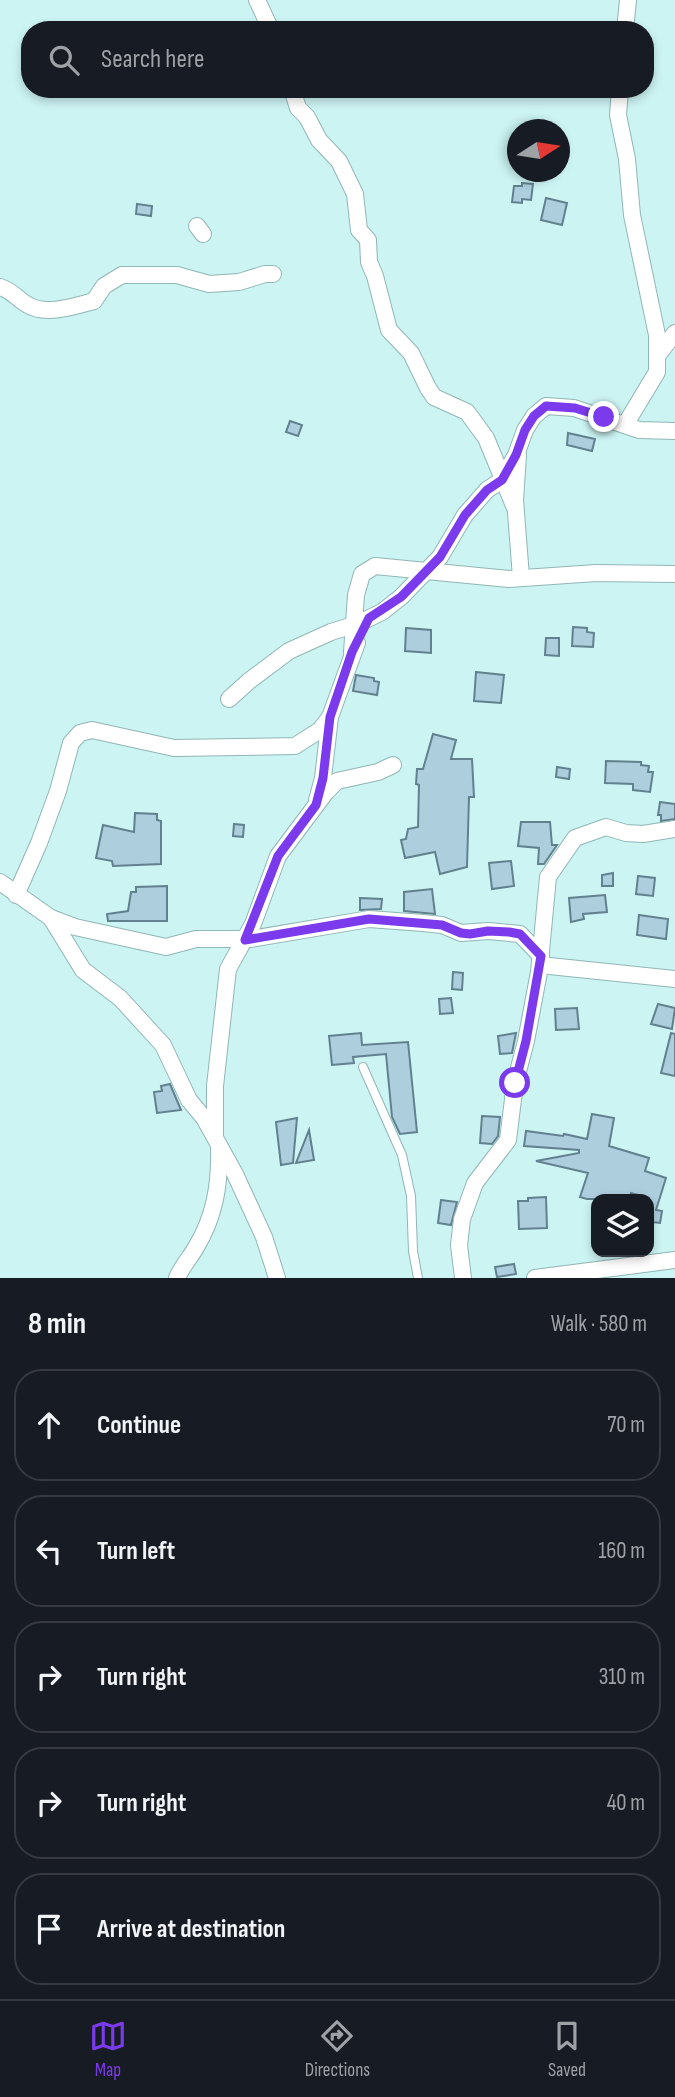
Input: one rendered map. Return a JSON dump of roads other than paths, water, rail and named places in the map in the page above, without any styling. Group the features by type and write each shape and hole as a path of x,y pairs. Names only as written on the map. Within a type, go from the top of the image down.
{"street":[{"path":"257,0 267,21"},
{"path":"626,21 628,0"},
{"path":"295,98 298,108 307,117 319,140 339,161 355,194 359,230 368,240 369,262 376,276 389,330 416,361 434,397 467,412 486,438 515,508"},
{"path":"619,98 618,116 627,159 632,215 657,335 657,372 625,425"},
{"path":"0,287 12,290 29,307 62,310 94,301 104,286 122,275 177,275 209,284 239,282 273,274"},
{"path":"657,356 675,333"},
{"path":"229,699 248,681 289,651 331,632 362,622 401,597 440,557 465,515 487,490 502,480 529,423 546,406 575,408 639,430 675,431"},
{"path":"518,449 515,508 521,577"},
{"path":"316,805 323,778 330,717 362,622 356,594 362,574 375,566 509,579 596,573 675,574"},
{"path":"16,895 58,792 71,743 80,733 92,730 174,748 295,746 320,730 330,717"},
{"path":"177,1278 207,1227 214,1210 218,1188 215,1086 228,969 245,940 278,856 316,805 337,781 378,772 393,765"},
{"path":"463,1278 458,1245 462,1219 475,1183 508,1140 515,1083 541,960 548,877 575,838 606,827 626,833 643,834 675,829"},
{"path":"0,882 51,918 85,930 166,947 196,939 245,940 369,919 442,925 470,934 488,931 520,934 541,960 675,979"},
{"path":"51,918 83,970 113,991 158,1038 189,1100 217,1140 264,1237 278,1278"},
{"path":"535,1278 675,1260"}],"lane":[{"path":"363,1068 402,1155 407,1173 411,1196 413,1251 418,1278"}]}
